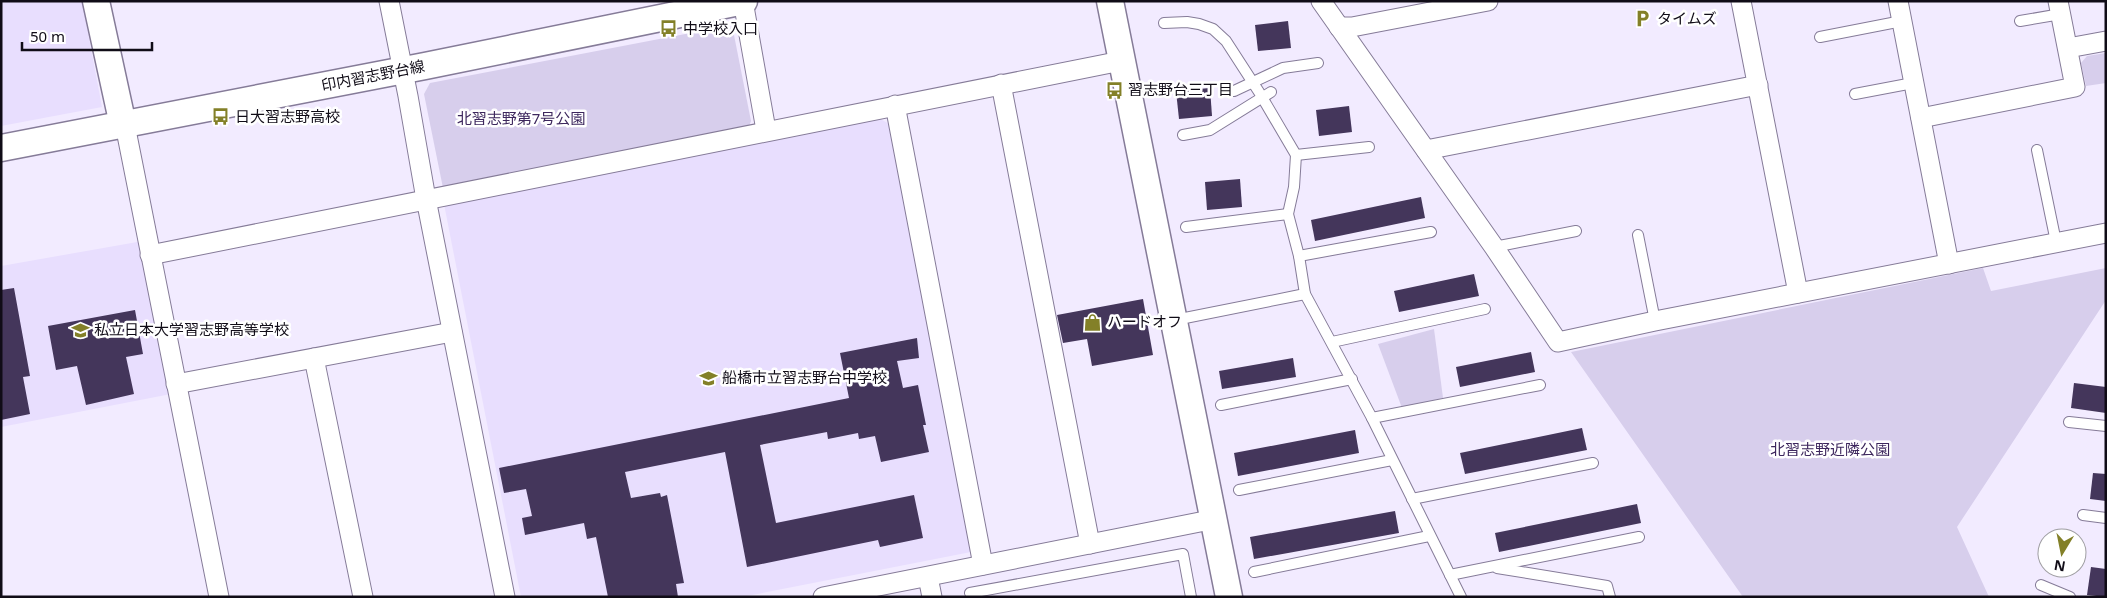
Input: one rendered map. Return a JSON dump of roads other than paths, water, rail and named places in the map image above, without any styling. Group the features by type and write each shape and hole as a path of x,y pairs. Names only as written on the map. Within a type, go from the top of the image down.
{"street":[{"path":"96,1 123,125 127,135 219,597"},
{"path":"389,1 426,199 505,597"},
{"path":"743,1 766,130"},
{"name":"印内習志野台線","path":"1,148 403,70 743,1"},
{"path":"1110,1 1215,519 1229,597"},
{"path":"1321,1 1494,247 1558,342 1655,321 2106,233"},
{"path":"1339,27 1352,27 1488,1"},
{"path":"1741,1 1798,293"},
{"path":"1898,1 1949,264"},
{"path":"1920,118 2075,87 2059,8"},
{"path":"2068,48 2106,41"},
{"path":"150,254 1121,60"},
{"path":"1001,84 1090,544"},
{"path":"1426,150 1758,85"},
{"path":"895,105 983,565"},
{"path":"176,384 452,332"},
{"path":"314,358 363,597"},
{"path":"823,597 1215,519"},
{"path":"928,577 932,597"}],"lane":[{"path":"2020,21 2059,8"},
{"path":"1820,37 1902,21"},
{"path":"1164,23 1187,22 1213,29 1226,41 1253,82 1267,94 1296,155 1294,187 1288,214 1299,256 1305,294 1352,378 1461,597"},
{"path":"1234,91 1283,68 1318,63"},
{"path":"1855,94 1914,83"},
{"path":"1183,135 1210,130 1267,94"},
{"path":"1296,155 1368,147"},
{"path":"2037,150 2056,242"},
{"path":"1186,227 1288,214"},
{"path":"1494,247 1576,231"},
{"path":"1299,256 1431,232"},
{"path":"1638,235 1655,321"},
{"path":"1174,320 1305,294"},
{"path":"1332,342 1485,309"},
{"path":"1221,405 1352,378"},
{"path":"1372,418 1540,385"},
{"path":"2069,422 2106,426"},
{"path":"1239,490 1392,460"},
{"path":"1412,499 1593,463"},
{"path":"2083,515 2106,518"},
{"path":"1254,572 1429,536"},
{"path":"1450,576 1640,537"},
{"path":"970,593 1183,554 1191,597"},
{"path":"1491,567 1607,586 1610,597"},
{"path":"2041,585 2070,597"}],"place":[{"name":"タイムズ","path":"1643,19"},
{"name":"中学校入口","path":"669,29"},
{"name":"習志野台三丁目","path":"1114,90"},
{"name":"日大習志野高校","path":"221,117"},
{"name":"ハードオフ","path":"1093,322"},
{"name":"私立日本大学習志野高等学校","path":"80,330"},
{"name":"船橋市立習志野台中学校","path":"708,378"}],"park label":[{"name":"北習志野第7号公園","path":"521,119"},
{"name":"北習志野近隣公園","path":"1830,450"}]}
